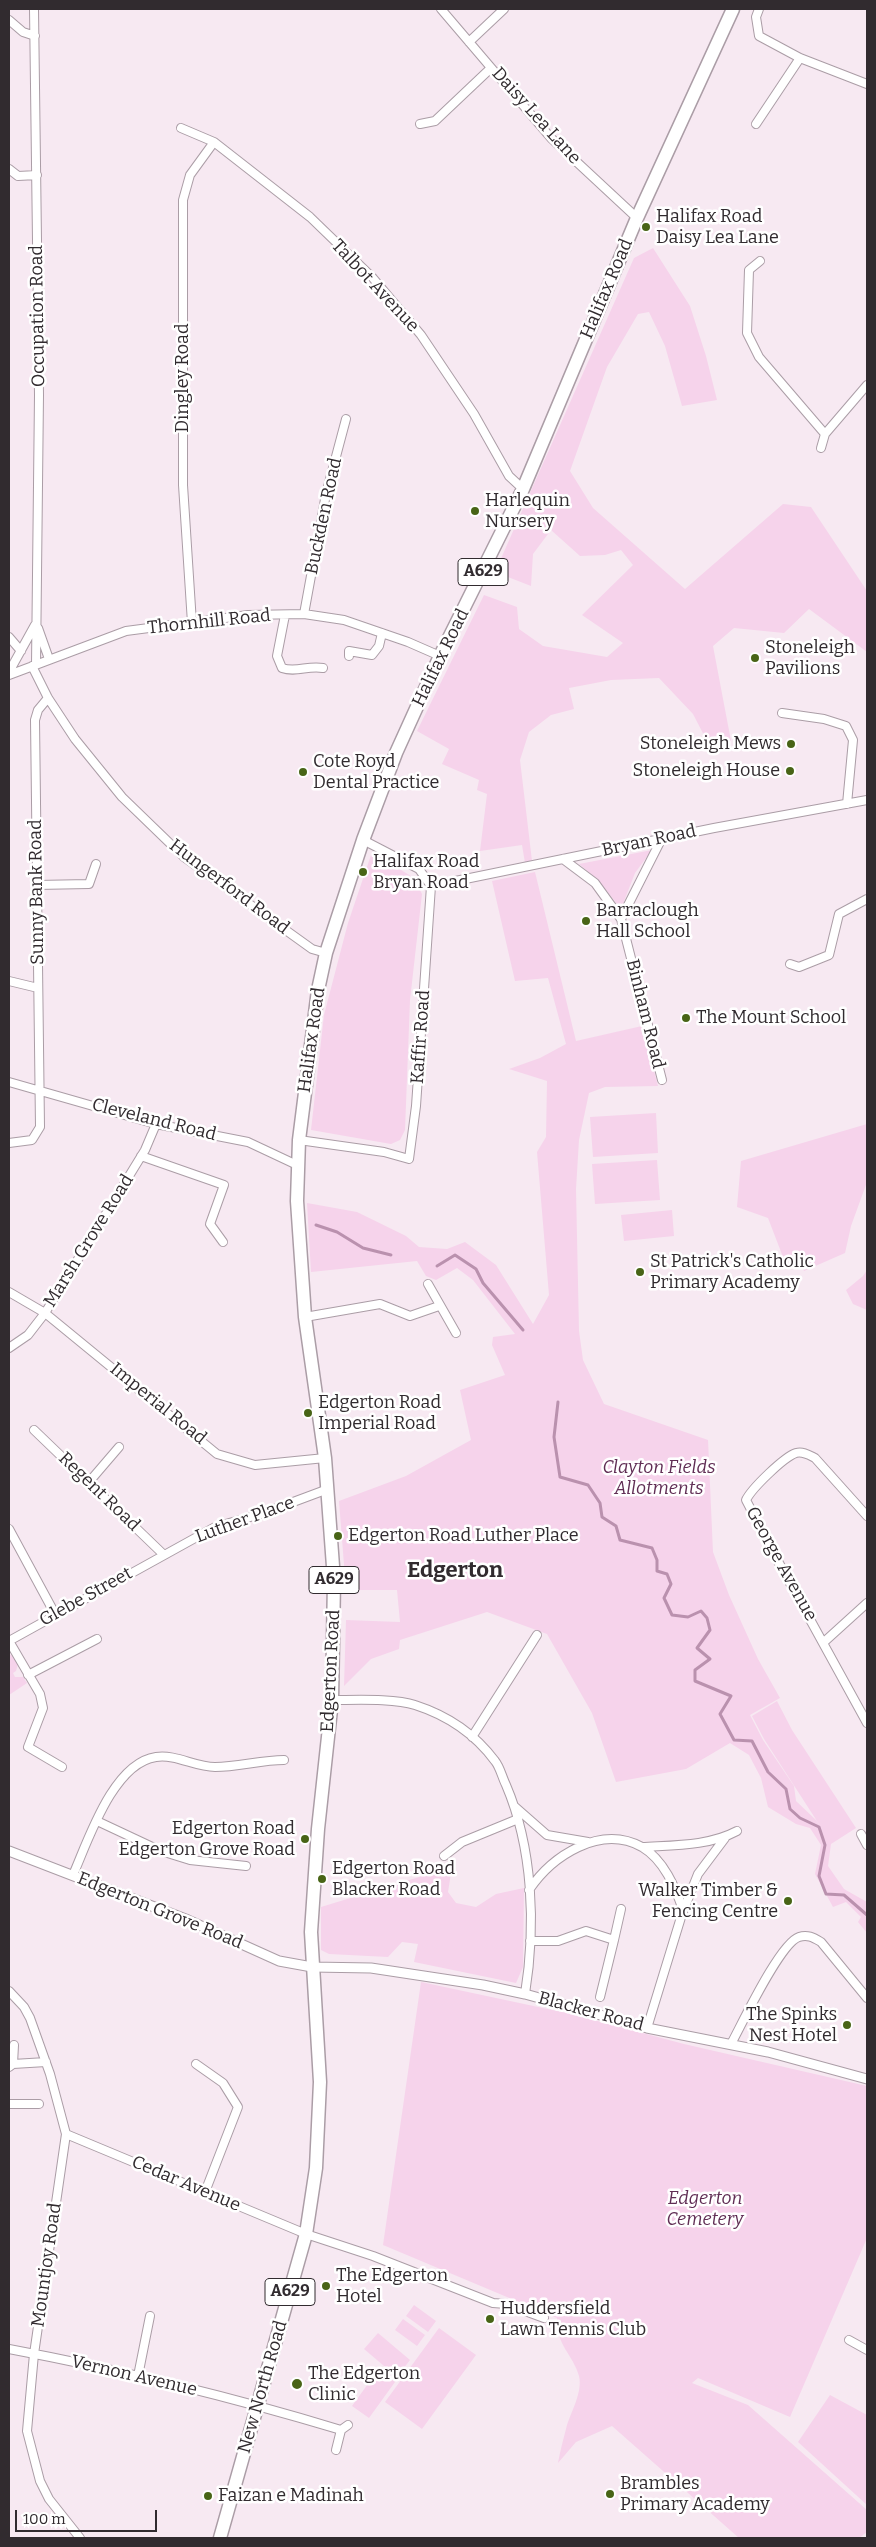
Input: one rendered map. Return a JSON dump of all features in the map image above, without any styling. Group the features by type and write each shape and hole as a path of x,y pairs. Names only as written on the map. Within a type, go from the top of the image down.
{"highway":[{"name":"Halifax Road","path":"301,1257 297,1201 297,1165 309,1046 326,953 364,840 396,753 440,656 523,489 636,218 734,9"},
{"name":"Edgerton Road","path":"301,1257 305,1317 325,1458 334,1580 332,1700 317,1838 311,1932 312,1967"},
{"name":"New North Road","path":"220,2538 306,2234 316,2168 320,2082 312,1967"}],"street":[{"name":"Occupation Road","path":"34,9 39,394 34,665"},
{"name":"Daisy Lea Lane","path":"441,9 551,138 636,218"},
{"path":"469,42 504,9"},
{"path":"759,9 756,17 759,36 800,58 867,84"},
{"path":"9,20 23,32 35,36"},
{"path":"756,124 800,58"},
{"path":"420,124 435,121 491,68"},
{"name":"Talbot Avenue","path":"181,128 214,142 310,217 372,277 421,335 474,414 509,476 523,489"},
{"name":"Dingley Road","path":"192,623 183,485 183,200 190,175 214,142"},
{"path":"9,169 18,176 37,175"},
{"path":"760,261 749,270 747,333 759,357 826,434"},
{"path":"821,448 826,434 867,385"},
{"name":"Buckden Road","path":"304,614 326,494 346,419"},
{"path":"285,614 277,656 282,668 291,671 312,666 323,668"},
{"name":"Thornhill Road","path":"9,674 126,631 248,615 304,614 344,620 440,656"},
{"name":"Occupation Road","path":"9,674 36,623"},
{"name":"Occupation Road","path":"36,623 49,659"},
{"path":"349,656 349,651 372,655 379,646 382,633"},
{"path":"9,637 21,651"},
{"name":"Hungerford Road","path":"34,665 48,698 75,739 122,797 184,857 312,949 326,953"},
{"name":"Sunny Bank Road","path":"9,1143 32,1140 40,1128 35,720 38,710 48,698"},
{"path":"782,713 824,719 846,726 853,740 847,804"},
{"name":"Bryan Road","path":"431,886 662,838 867,800"},
{"path":"621,919 662,838"},
{"path":"364,840 419,869 431,886"},
{"name":"Binham Road","path":"564,859 595,883 621,919 662,1080"},
{"path":"36,885 89,884 96,864"},
{"name":"Kaffir Road","path":"299,1140 384,1152 409,1159 416,1106 431,886"},
{"path":"790,964 799,967 829,955 839,914 867,899"},
{"path":"797,976 799,967"},
{"path":"9,981 38,988"},
{"name":"Cleveland Road","path":"9,1082 156,1124 248,1142 297,1165"},
{"name":"Marsh Grove Road","path":"9,1348 28,1335 45,1312 141,1156 156,1124"},
{"path":"141,1156 224,1186 210,1224 223,1242"},
{"path":"428,1284 456,1333"},
{"name":"Imperial Road","path":"9,1292 45,1312 217,1454 255,1465 325,1458"},
{"path":"305,1317 380,1304 410,1316 439,1306"},
{"name":"Regent Road","path":"34,1430 163,1554"},
{"path":"89,1482 119,1447"},
{"name":"George Avenue","path":"867,1516 815,1458 806,1453 796,1453 765,1477 751,1489 746,1500 867,1723"},
{"name":"Luther Place","path":"163,1554 215,1527 261,1514 328,1489"},
{"path":"9,1529 55,1614"},
{"name":"Glebe Street","path":"9,1641 163,1554"},
{"path":"824,1642 867,1603"},
{"path":"472,1736 537,1635"},
{"path":"28,1675 96,1639"},
{"path":"9,1641 40,1694 43,1708 28,1747 62,1767"},
{"path":"332,1700 414,1704 448,1719 472,1736 496,1762 518,1819 530,1890 530,1941 525,1994"},
{"path":"73,1875 113,1790 138,1764 154,1757 172,1757 200,1766 216,1767 284,1760"},
{"path":"514,1806 547,1835 595,1843"},
{"path":"444,1856 462,1842 518,1819"},
{"path":"97,1821 161,1851 190,1860 246,1866"},
{"path":"530,1890 542,1872 575,1848 615,1839 642,1847 691,1844 725,1838 738,1831"},
{"path":"861,1834 867,1845"},
{"path":"647,2028 683,1910 698,1874 725,1838"},
{"path":"642,1847 660,1864 674,1883 683,1910"},
{"name":"Edgerton Grove Road","path":"9,1852 188,1920 279,1961 312,1967"},
{"path":"600,1997 621,1909"},
{"path":"530,1941 558,1941 586,1931 614,1940"},
{"path":"731,2044 774,1965 790,1944 799,1937 811,1936 821,1942 867,1998"},
{"name":"Blacker Road","path":"312,1967 371,1968 417,1973 525,1994 647,2028 731,2044 867,2079"},
{"name":"Mountjoy Road","path":"9,1991 27,2012 46,2062 63,2117 66,2134 34,2354 27,2431 40,2481 48,2498 80,2538"},
{"path":"14,2045 11,2066 46,2062"},
{"path":"196,2064 223,2082 238,2108 204,2192"},
{"path":"9,2104 39,2104"},
{"name":"Cedar Avenue","path":"66,2134 306,2234 373,2256 493,2303 506,2304 544,2318"},
{"path":"138,2376 150,2316"},
{"path":"849,2340 867,2350"},
{"name":"Vernon Avenue","path":"9,2349 138,2376 259,2405 341,2430"},
{"path":"336,2450 341,2430 348,2425"}],"green space":[{"path":"653,248 690,306 706,356 717,400 682,406 665,346 649,312 638,314 607,367 570,471 593,508 685,589 783,504 811,507 867,591 867,652 809,609 784,633 734,628 713,646 731,741 708,743 693,714 659,678 611,680 569,688 574,709 551,715 529,732 520,760 532,861 525,863 522,845 480,851 487,794 477,790 479,780 442,764 449,749 417,731 484,595 517,607 519,629 543,646 607,657 623,643 582,615 633,565 621,550 605,555 580,556 551,530 533,554 531,586 495,572 634,258"},
{"path":"652,850 635,873 621,909 598,880 579,864"},
{"path":"372,852 414,878 422,894 410,1000 405,1130 400,1140 391,1144 311,1130 324,1015 348,923"},
{"name":"Clayton Fields Allotments","path":"535,872 576,1041 642,1026 658,1086 605,1087 589,1093 579,1140 576,1189 579,1331 583,1360 604,1404 708,1440 713,1552 729,1595 758,1659 780,1698 750,1715 763,1740 794,1786 796,1801 816,1820 824,1832 764,1739 752,1716 777,1701 792,1730 856,1828 831,1844 828,1866 844,1889 867,1902 867,1933 858,1922 861,1917 846,1902 833,1907 815,1874 821,1845 810,1828 796,1824 768,1807 761,1778 749,1755 730,1743 686,1769 616,1782 592,1713 547,1634 487,1612 400,1640 399,1649 371,1659 344,1686 346,1620 400,1622 397,1590 346,1590 339,1501 406,1476 471,1440 460,1390 505,1375 492,1345 493,1337 515,1334 473,1280 457,1268 436,1280 426,1276 417,1261 311,1272 307,1203 357,1212 406,1236 419,1247 447,1249 465,1242 496,1265 533,1324 549,1295 537,1152 546,1137 547,1081 509,1069 540,1058 566,1044 548,978 515,981 492,881"},
{"path":"656,1113 658,1153 593,1157 590,1117"},
{"path":"867,1124 867,1182 851,1226 845,1253 804,1271 798,1258 783,1257 768,1218 737,1207 741,1161"},
{"path":"657,1160 660,1200 595,1204 592,1164"},
{"path":"672,1210 674,1236 624,1241 621,1215"},
{"path":"867,1270 867,1310 853,1304 846,1290 863,1276"},
{"path":"9,1654 14,1657 18,1664 16,1671 13,1673 15,1677 23,1677 27,1683 9,1695"},
{"path":"452,1867 448,1892 456,1903 476,1907 496,1894 524,1888 523,1967 516,1983 414,1962 418,1944 402,1942 388,1957 329,1954 321,1950 321,1907"},
{"name":"Edgerton Cemetery","path":"421,1982 571,2014 684,2044 867,2086 867,2238 790,2417 698,2378 692,2383 748,2405 867,2510 867,2532 859,2538 739,2538 612,2426 576,2442 558,2463 566,2429 578,2396 580,2383 576,2368 559,2336 557,2318 383,2245"},
{"path":"414,2305 436,2321 428,2332 406,2316"},
{"path":"403,2319 425,2335 417,2346 395,2330"},
{"path":"439,2328 476,2355 422,2429 385,2402"},
{"path":"378,2333 410,2360 397,2377 364,2349"},
{"path":"378,2370 395,2382 369,2418 352,2406"},
{"path":"830,2395 867,2415 867,2505 798,2442"}],"waterway":[{"path":"316,1225 337,1232 363,1248 391,1255"},
{"path":"437,1266 455,1255 476,1269 483,1283 523,1330"},
{"path":"558,1402 554,1437 560,1477 588,1485 600,1503 602,1517 616,1526 620,1540 652,1548 657,1560 657,1571 667,1574 671,1584 664,1598 672,1615 688,1617 701,1611 707,1618 710,1630 697,1648 710,1659 695,1670 695,1681 731,1696 720,1714 734,1740 752,1741 768,1772 786,1789 790,1809 800,1818 819,1827 825,1845 819,1876 826,1894 844,1895 867,1915"}],"place":[{"name":"Halifax Road Daisy Lea Lane","path":"646,227"},
{"name":"Harlequin Nursery","path":"475,511"},
{"name":"Stoneleigh Pavilions","path":"755,658"},
{"name":"Stoneleigh Mews","path":"791,744"},
{"name":"Stoneleigh House","path":"790,771"},
{"name":"Cote Royd Dental Practice","path":"303,772"},
{"name":"Halifax Road Bryan Road","path":"363,872"},
{"name":"Barraclough Hall School","path":"586,921"},
{"name":"The Mount School","path":"686,1018"},
{"name":"St Patrick's Catholic Primary Academy","path":"640,1272"},
{"name":"Edgerton Road Imperial Road","path":"308,1413"},
{"name":"Edgerton Road Luther Place","path":"338,1536"},
{"name":"Edgerton Road Edgerton Grove Road","path":"305,1839"},
{"name":"Edgerton Road Blacker Road","path":"322,1879"},
{"name":"Walker Timber & Fencing Centre","path":"788,1901"},
{"name":"The Spinks Nest Hotel","path":"847,2025"},
{"name":"The Edgerton Hotel","path":"326,2286"},
{"name":"Huddersfield Lawn Tennis Club","path":"490,2319"},
{"name":"The Edgerton Clinic","path":"297,2384"},
{"name":"Brambles Primary Academy","path":"610,2494"},
{"name":"Faizan e Madinah","path":"208,2496"}],"district":[{"name":"Edgerton","path":"455,1571"}]}
